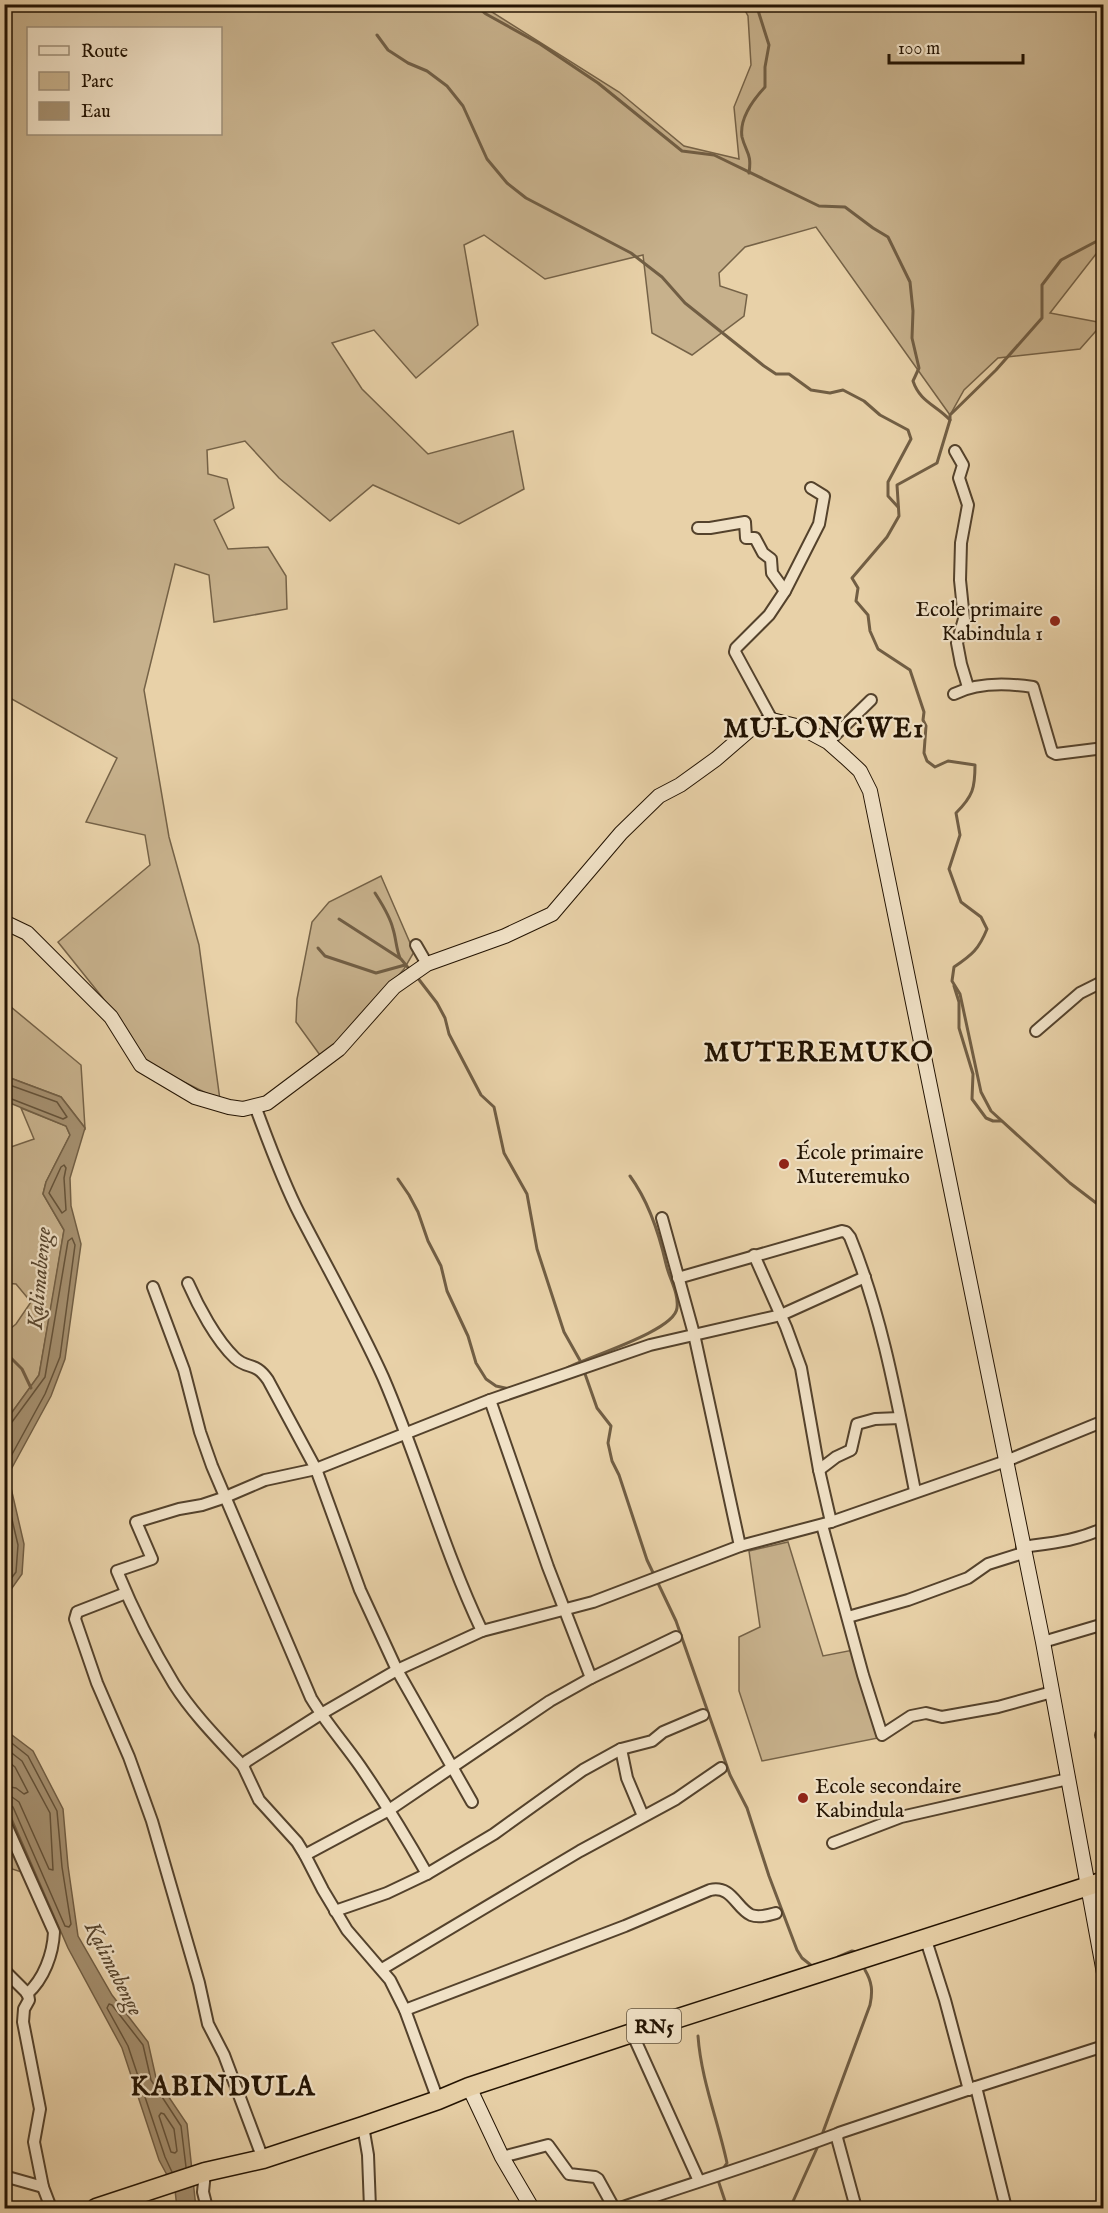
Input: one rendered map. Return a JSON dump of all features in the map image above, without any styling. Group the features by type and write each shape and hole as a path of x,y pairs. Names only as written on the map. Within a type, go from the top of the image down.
{"highway":[{"name":"RN5","path":"96,2208 205,2172 263,2159 438,2100 469,2087 1095,1883"}],"street":[{"path":"954,451 963,465 959,478 968,505 961,543 960,580 964,619 957,643 968,687"},
{"path":"772,720 735,651 769,615 785,591 814,536 822,513 824,496 811,488"},
{"path":"698,528 745,522 746,538 755,538 763,553 771,559 772,573 785,591"},
{"path":"954,694 968,687 1012,683 1033,687 1052,752 1056,754 1104,748"},
{"path":"828,742 871,700"},
{"path":"4,922 27,933 111,1017 141,1065 195,1097 243,1109 267,1103 339,1049 394,987 427,964 505,936 552,914 621,832 659,796 716,759 753,727 772,720 801,727 828,742 860,771 870,791 1043,1642 1068,1779 1095,1883 1104,1973"},
{"path":"416,945 427,964"},
{"path":"1036,1031 1080,993 1104,981"},
{"path":"255,1106 274,1159 300,1214 368,1344 405,1433 465,1595 482,1631"},
{"path":"662,1218 694,1334 741,1546"},
{"path":"678,1278 754,1255 842,1231 846,1232 865,1278 879,1325 915,1491"},
{"path":"754,1255 781,1315 801,1368 827,1523 848,1617 882,1735 911,1716 926,1713 942,1717 998,1707 1052,1692"},
{"path":"438,2100 405,2010 382,1970 360,1947 335,1911 297,1842 260,1800 243,1766 201,1719 175,1685 126,1593 117,1571 152,1559 136,1522 225,1497 266,1480 316,1469 490,1400 650,1345 781,1315 865,1278"},
{"path":"188,1282 204,1315 228,1350 236,1359 259,1368 263,1372 316,1469 360,1590 396,1670 472,1802"},
{"path":"153,1287 184,1370 200,1432 293,1657 321,1714 360,1766 427,1874"},
{"path":"490,1400 591,1678"},
{"path":"819,1470 836,1457 851,1450 857,1425 875,1419 900,1418"},
{"path":"243,1766 251,1757 396,1670 482,1631 593,1602 741,1546 827,1523 1006,1461 1104,1421"},
{"path":"848,1617 909,1600 968,1578 988,1564 1023,1550 1072,1540 1104,1528"},
{"path":"126,1593 77,1612 75,1618 97,1683 125,1746 152,1821 199,1983 208,2024 224,2055 263,2159"},
{"path":"1043,1642 1104,1624"},
{"path":"305,1855 389,1810 550,1701 591,1678 676,1637"},
{"path":"335,1911 387,1893 427,1874 494,1834 563,1783 621,1749 652,1741 666,1730 703,1715"},
{"path":"621,1749 627,1778 644,1816"},
{"path":"382,1970 580,1851 683,1795 721,1768"},
{"path":"833,1843 902,1817 1068,1779"},
{"path":"4,1820 54,1932 53,1951 36,1986 27,1994"},
{"path":"405,2010 625,1926 711,1890 725,1891 754,1916 776,1913"},
{"path":"925,1937 973,2088 1005,2208"},
{"path":"4,1970 27,1994 29,2000 24,2009 23,2022 40,2109 34,2142 43,2187 51,2208"},
{"path":"632,2033 699,2181"},
{"path":"620,2208 1104,2046"},
{"path":"469,2087 502,2157 532,2208"},
{"path":"363,2126 368,2155 370,2208"},
{"path":"837,2134 856,2208"},
{"path":"502,2157 548,2145 569,2174 598,2179 614,2208"},
{"path":"205,2172 203,2192 207,2208"},
{"path":"4,2176 43,2187"}],"green space":[{"path":"5,5 481,5 619,92 684,146 739,159 734,107 751,65 748,16 742,5 1103,5 1103,245 1050,313 1103,323 1080,349 998,358 964,390 950,415 816,227 745,247 719,273 720,286 747,295 744,316 692,355 652,333 643,255 545,279 484,235 464,245 478,325 416,378 374,330 332,343 362,389 428,454 513,431 524,489 459,524 373,485 330,521 279,478 245,441 207,450 208,474 227,479 234,508 214,520 228,549 268,547 286,576 287,609 214,622 209,575 175,564 144,690 169,837 199,945 220,1100 148,1064 102,997 58,942 150,865 145,835 86,822 117,758 12,699 5,701"},
{"path":"381,876 414,952 404,969 325,1062 296,1022 297,999 312,922 329,902"},
{"path":"5,1002 81,1065 85,1128 61,1097 5,1076"},
{"path":"21,1108 66,1126 70,1135 46,1182 43,1194 64,1230 39,1375 5,1422 5,1333 16,1324 31,1302 16,1284 5,1283 5,1149 34,1139"},
{"path":"788,1542 823,1656 853,1650 878,1738 762,1761 739,1691 739,1637 760,1627 749,1551"},
{"path":"4,1803 37,1877 12,1869 5,1849"}],"water":[{"path":"5,1076 61,1097 85,1128 70,1178 71,1206 81,1244 65,1359 51,1396 8,1475 24,1544 22,1574 5,1598 5,1422 39,1375 64,1230 43,1194 46,1182 70,1135 66,1126 5,1101"},
{"path":"4,1729 33,1751 63,1809 78,1936 112,1995 148,2042 156,2078 187,2124 196,2208 177,2208 175,2190 159,2160 122,2048 68,1948 5,1803"}],"waterway":[{"path":"474,4 486,14 540,44 598,83 682,151 714,155 819,206 845,207 888,237 910,282 913,311 912,338 919,368 913,381 924,399 950,420"},
{"path":"749,173 749,157 742,137 743,123 752,104 765,87 765,67 769,45 756,4"},
{"path":"377,35 388,50 408,63 427,71 447,86 463,106 487,159 507,183 526,198 631,253 662,277 685,303 776,374 789,374 811,390 830,393 843,390 864,401 880,415 908,430 911,439 888,482 888,496 898,507"},
{"path":"1104,195 1101,200 1099,240 1061,260 1042,285 1042,318 996,370 950,415 937,463 897,485 899,516 887,537 852,578 858,588 856,601 868,615 870,631 878,649 910,670 924,712 923,720 926,726 924,753 927,761 935,767 948,761 975,765 972,791 956,813 960,835 949,869 961,902 981,917 987,929 974,951 954,967 952,981 960,994 981,1092 991,1111 1070,1183 1104,1209"},
{"path":"375,893 390,919 400,958"},
{"path":"339,919 401,959 410,970"},
{"path":"318,948 325,956 376,973 405,965"},
{"path":"417,977 437,1003 445,1018 449,1034 481,1095 494,1107 504,1153 527,1194 537,1249 564,1332 582,1364"},
{"path":"954,986 959,1002 959,1028 973,1074 972,1099 986,1118 1001,1121"},
{"path":"567,1368 662,1326 673,1317 677,1308 675,1291 657,1229 643,1196 630,1176"},
{"path":"398,1179 418,1212 428,1241 441,1266 447,1291 468,1336 476,1363 486,1379 496,1386 510,1389"},
{"path":"4,1351 22,1369 31,1388"},
{"path":"584,1371 597,1408 611,1426 608,1443 612,1461 619,1475 647,1560 676,1621 730,1775 747,1808 769,1876 797,1950 802,1958 812,1966 815,1965"},
{"path":"838,1957 852,1951 857,1952"},
{"path":"823,2132 870,2005 871,1987 865,1970"},
{"path":"698,2036 706,2084 727,2163 722,2170"},
{"path":"790,2208 818,2146"},
{"path":"707,2208 725,2201 717,2177"}],"place":[{"name":"Ecole primaire Kabindula 1","path":"1055,621"},
{"name":"École primaire Muteremuko","path":"784,1164"},
{"name":"Ecole secondaire Kabindula","path":"803,1798"}],"district":[{"name":"MULONGWE1","path":"824,728"},
{"name":"MUTEREMUKO","path":"819,1052"},
{"name":"KABINDULA","path":"223,2086"}],"water label":[{"name":"Kalimabenge","path":"38,1278"},
{"name":"Kalimabenge","path":"115,1968"}]}
